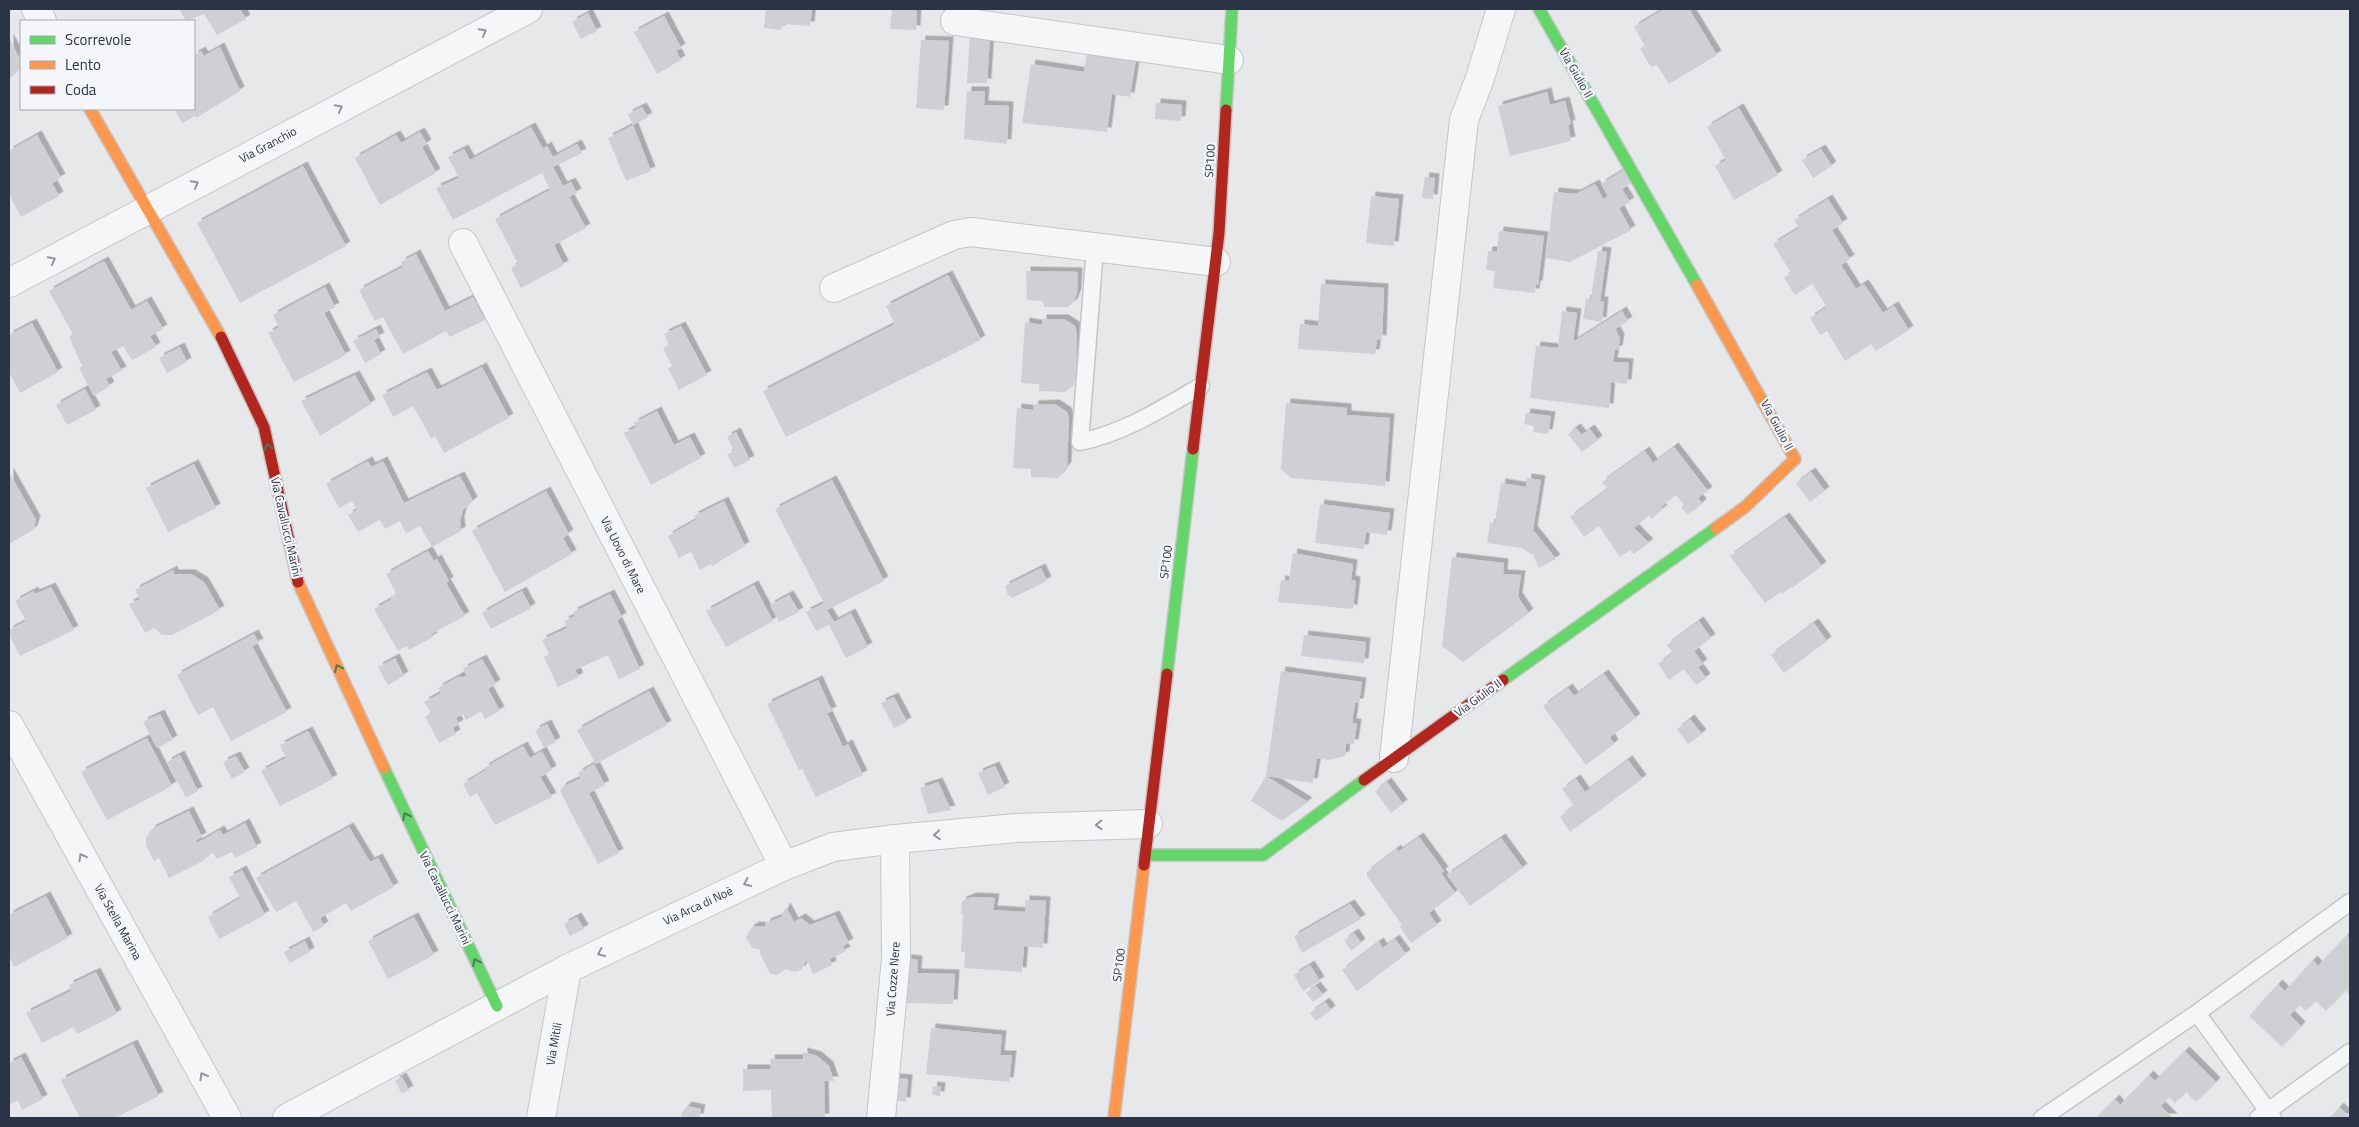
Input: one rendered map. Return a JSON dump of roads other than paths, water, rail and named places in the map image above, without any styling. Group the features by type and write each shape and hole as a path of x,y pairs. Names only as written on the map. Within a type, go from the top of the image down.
{"street":[{"name":"Via Granchio","path":"9,283 528,9"},
{"name":"SP100","path":"1114,1118 1216,262 1232,9"},
{"path":"1394,758 1464,120 1480,78 1500,9"},
{"name":"Via Giulio II","path":"1146,855 1263,855 1394,758 1745,506 1794,459 1760,394 1539,9"},
{"path":"955,21 1229,60"},
{"name":"Via Cavallucci Marini","path":"91,110 146,210 217,329 264,427 298,582 421,848 497,1006"},
{"path":"834,288 954,235 971,232 1216,262"},
{"name":"Via Uovo di Mare","path":"463,243 784,866"},
{"name":"Via Stella Marina","path":"9,725 227,1118"},
{"name":"Via Arca di Noè","path":"287,1118 567,969 784,866 833,847 895,838 1017,828 1148,824"},
{"name":"Via Cozze Nere","path":"881,1118 896,959 895,838"},
{"name":"Via Mitili","path":"540,1118 567,969"}],"lane":[{"path":"1095,248 1080,442 1096,439 1158,412 1201,386"},
{"path":"2042,1118 2197,1013 2350,902"},
{"path":"2197,1013 2266,1116 2350,1052"}]}
